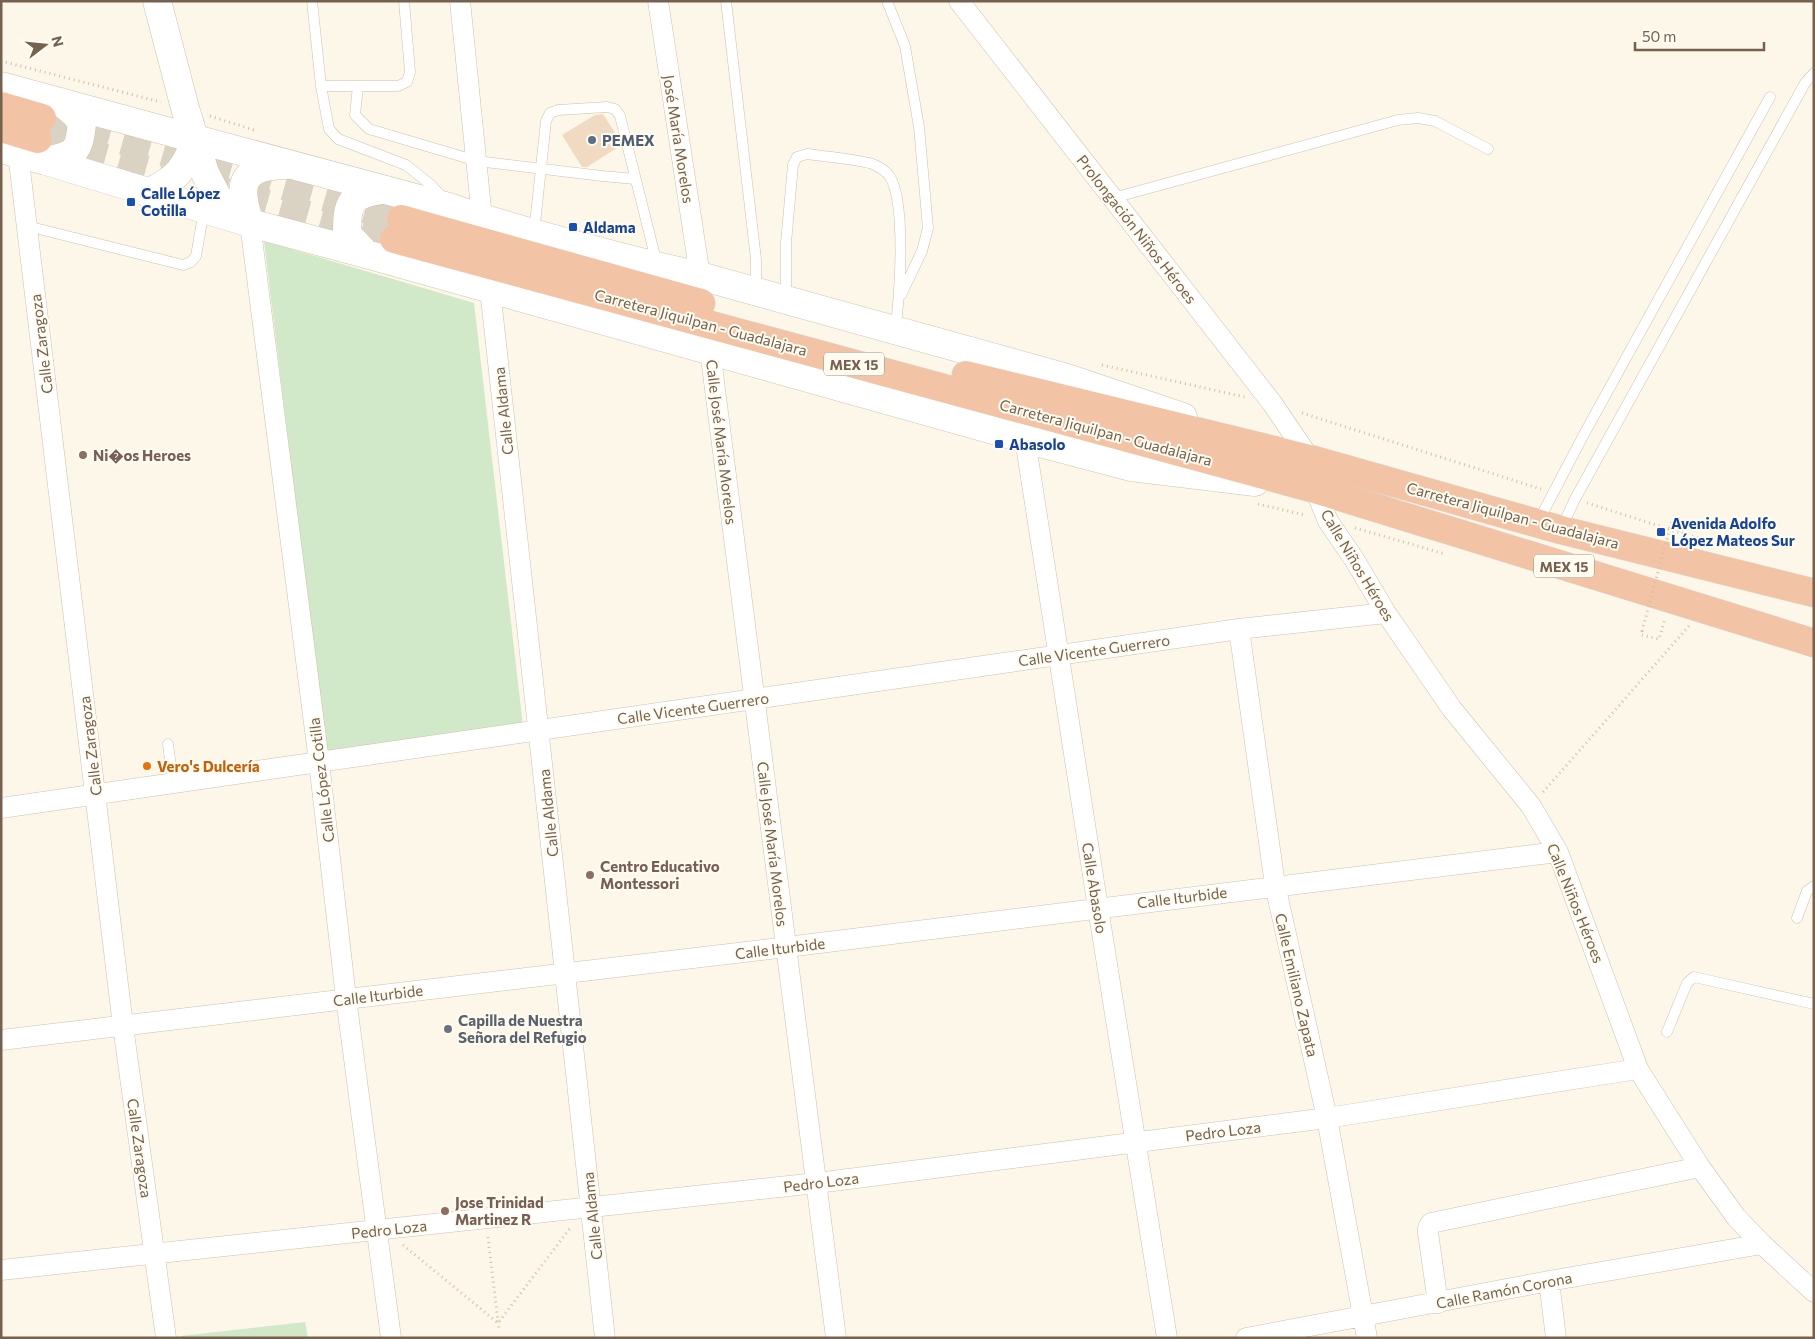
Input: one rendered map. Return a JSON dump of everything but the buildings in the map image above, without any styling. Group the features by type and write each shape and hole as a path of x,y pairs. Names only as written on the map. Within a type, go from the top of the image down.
{"highway":[{"path":"1,106 34,137"},
{"path":"1,128 34,137"},
{"name":"Carretera Jiquilpan - Guadalajara","path":"1814,593 1549,527 1310,459 931,367 397,229 1315,489 1814,642"}],"street":[{"path":"157,1 200,158 210,184 220,202 241,220"},
{"path":"460,1 482,218"},
{"name":"José María Morelos","path":"658,1 700,276"},
{"name":"Prolongación Niños Héroes","path":"959,1 1272,403 1310,459"},
{"path":"1,86 34,137 148,193 1025,438 1132,466 1315,489"},
{"path":"34,137 195,140 292,164 534,233 658,267 700,276 1067,378 1310,459"},
{"name":"Calle Zaragoza","path":"34,137 27,226 123,1026 166,1338"},
{"path":"148,193 168,183 183,169 195,140"},
{"path":"241,220 243,191 245,181 250,173 266,166 292,164"},
{"path":"366,254 347,234 347,213 356,197 381,190"},
{"name":"Calle López Cotilla","path":"241,220 319,762 346,998 380,1230 391,1338"},
{"name":"Calle Aldama","path":"490,289 565,973 588,1208 605,1338"},
{"name":"Calle José María Morelos","path":"710,350 836,1338"},
{"name":"Calle Abasolo","path":"1025,438 1098,908 1168,1338"},
{"name":"Calle Niños Héroes","path":"1315,489 1328,521 1354,559 1386,613 1452,709 1531,806 1558,852 1638,1068 1700,1167 1736,1217 1814,1292"},
{"name":"Calle Vicente Guerrero","path":"1,808 1239,630 1386,613"},
{"name":"Calle Emiliano Zapata","path":"1239,630 1275,885 1327,1118 1367,1338"},
{"name":"Calle Iturbide","path":"1,1040 787,947 1275,885 1558,852"},
{"name":"Pedro Loza","path":"1,1270 816,1183 1327,1118 1638,1068"},
{"path":"1438,1302 1428,1233 1431,1223 1700,1167"},
{"name":"Calle Ramón Corona","path":"1246,1338 1549,1281 1762,1244"},
{"path":"1549,1281 1556,1338"}],"lane":[{"path":"312,1 321,86 329,129 338,139 406,165 431,185 451,208"},
{"path":"321,86 398,86 407,82 410,72 404,1"},
{"path":"726,1 756,259 756,292"},
{"path":"888,1 905,46 919,127 928,228 922,251 899,298"},
{"path":"1549,527 1575,500 1805,83 1814,73"},
{"path":"358,86 355,115 369,129 477,161 635,179"},
{"path":"1549,527 1588,428 1770,97"},
{"path":"534,233 546,121 550,113 558,110 607,107 615,109 620,116 658,267"},
{"path":"1113,198 1398,120 1418,118 1435,121 1488,149"},
{"path":"786,300 786,243 793,165 797,156 807,154 873,163 888,174 895,189 901,234 899,298 894,331"},
{"path":"27,226 183,265 191,262 196,256 204,210"},
{"path":"168,744 173,783"},
{"path":"1797,918 1807,891 1814,886"},
{"path":"1666,1032 1687,983 1694,977 1814,1004"}],"path":[{"path":"1666,618 1659,639 1641,635 1672,521 1684,522 1686,524 1683,534"},
{"path":"1531,806 1690,625"},
{"path":"498,1323 588,1208"},
{"path":"485,1218 499,1330"},
{"path":"380,1230 498,1323"}],"green space":[{"path":"264,241 474,303 523,726 326,753"},
{"path":"305,1322 308,1338 181,1338 181,1336"}],"tunnel":[{"path":"42,118 401,219"},
{"path":"38,139 394,239"}],"place":[{"name":"PEMEX","path":"592,140"},
{"name":"Calle López Cotilla","path":"131,202"},
{"name":"Aldama","path":"573,227"},
{"name":"Abasolo","path":"999,444"},
{"name":"Ni�os Heroes","path":"83,455"},
{"name":"Avenida Adolfo López Mateos Sur","path":"1661,532"},
{"name":"Vero's Dulcería","path":"147,766"},
{"name":"Centro Educativo Montessori","path":"590,875"},
{"name":"Capilla de Nuestra Señora del Refugio","path":"448,1029"},
{"name":"Jose Trinidad Martinez R","path":"445,1211"}]}
